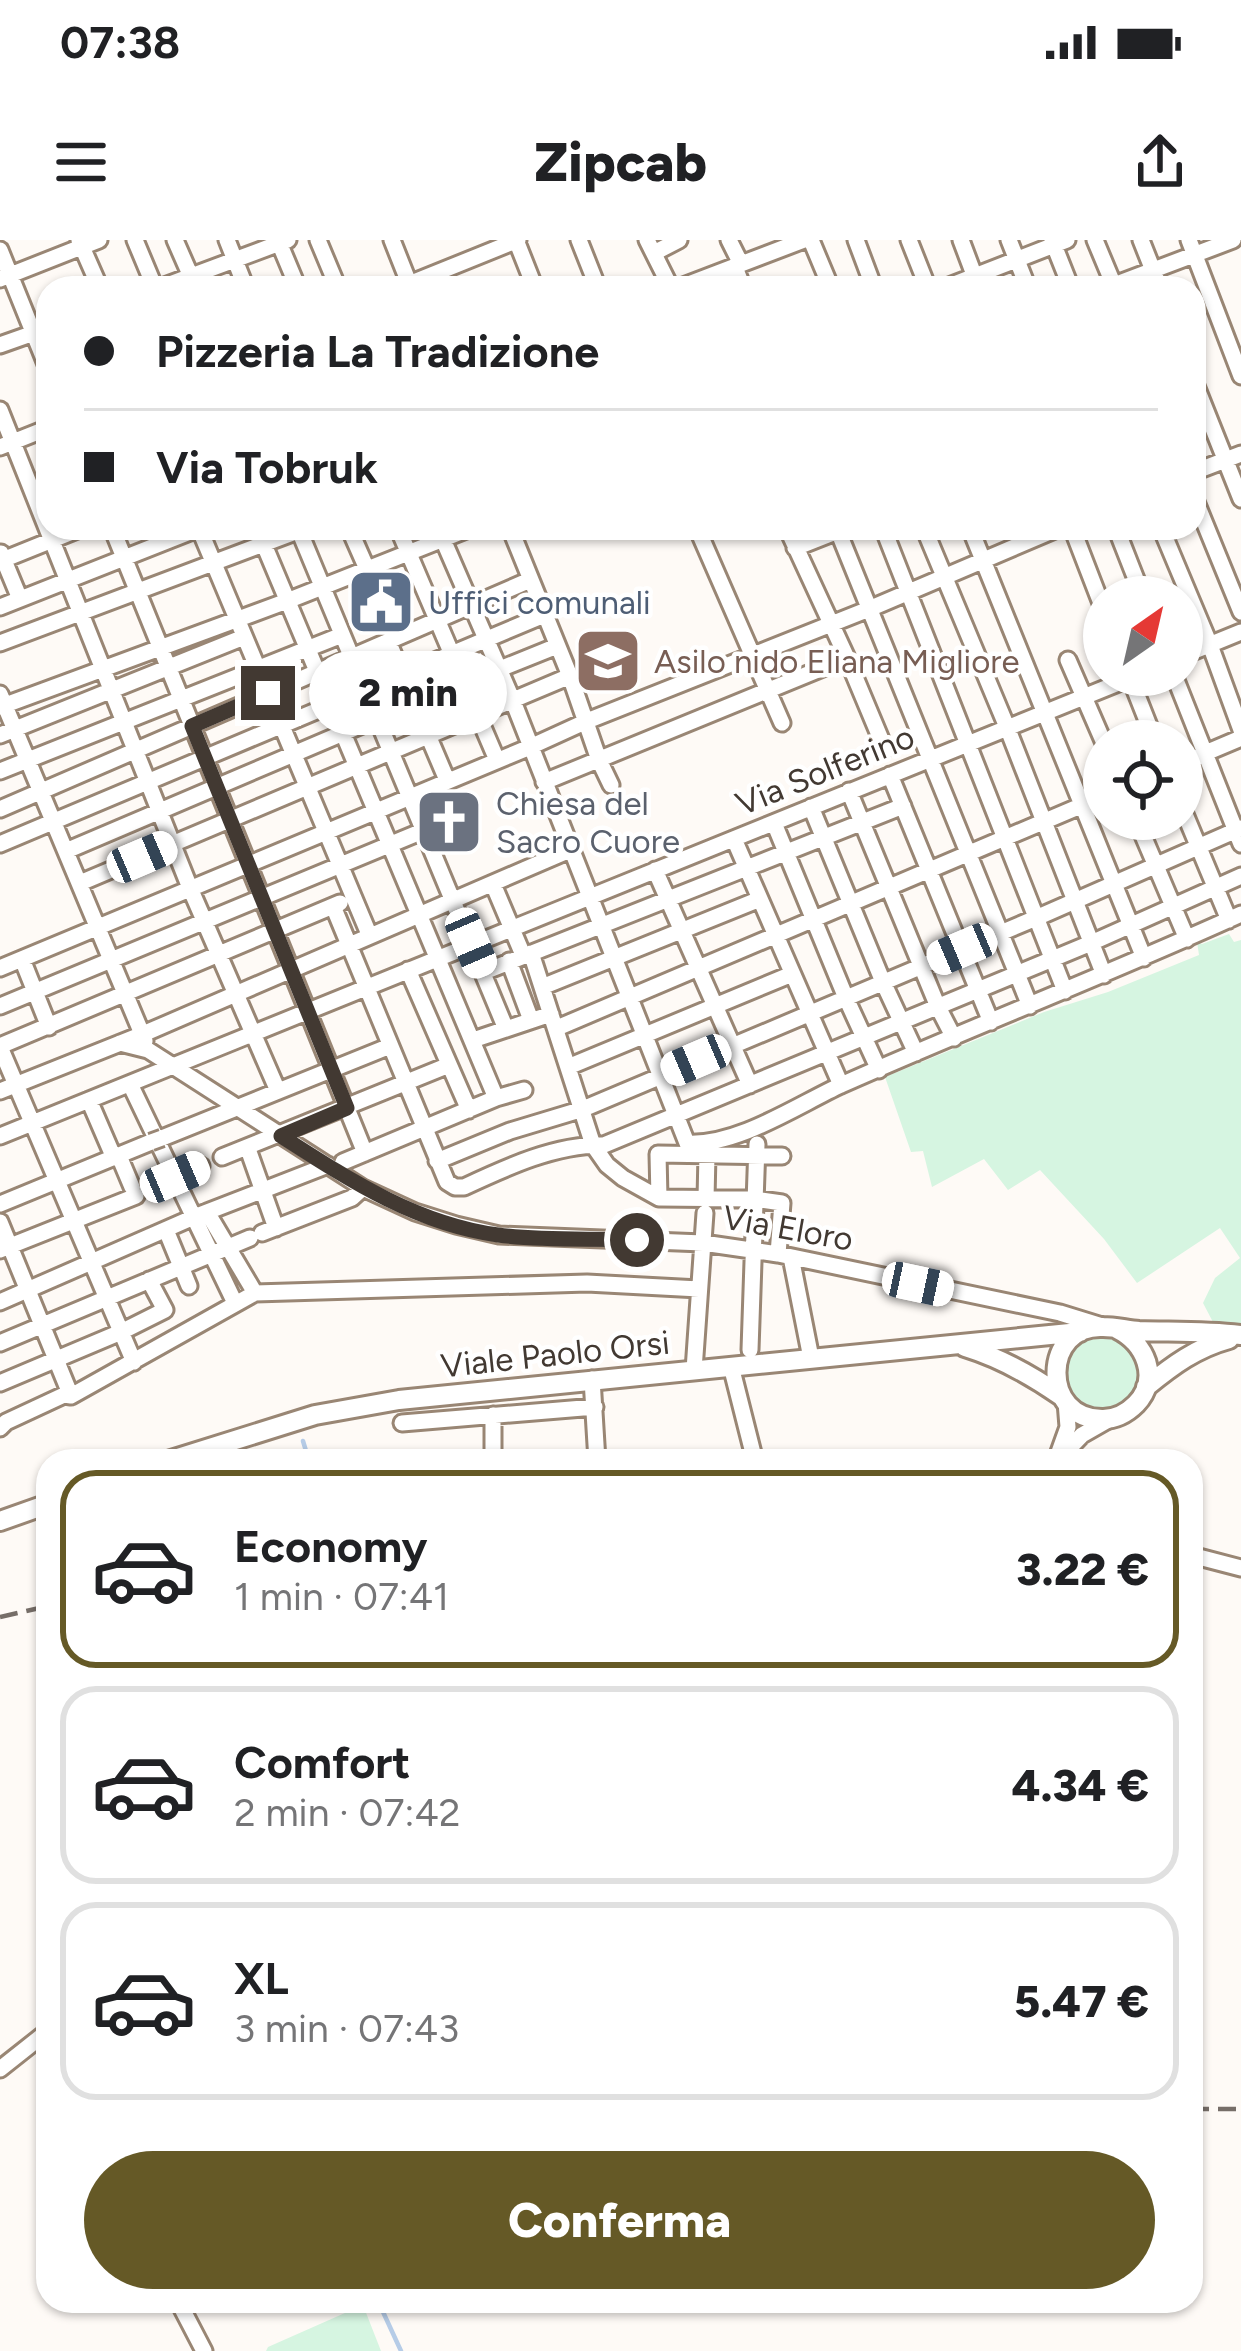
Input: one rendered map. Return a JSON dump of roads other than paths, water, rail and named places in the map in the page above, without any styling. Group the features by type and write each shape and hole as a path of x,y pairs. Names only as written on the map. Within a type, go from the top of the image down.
{"main road":[{"path":"1064,1399 1055,1369 1070,1336 1111,1328 1241,1336"},
{"path":"1111,1328 1130,1336 1146,1358 1146,1387"},
{"name":"Viale Paolo Orsi","path":"204,1449 315,1415 399,1400 694,1370 741,1358 811,1358 1070,1336"},
{"path":"955,1344 1032,1375 1086,1416 1110,1419 1132,1408 1146,1387 1192,1352 1241,1336"},
{"path":"0,1521 36,1508"}],"street":[{"path":"5,277 81,243 99,240"},
{"path":"134,240 151,276"},
{"path":"176,240 191,276"},
{"path":"226,240 241,276"},
{"path":"318,240 333,276"},
{"path":"392,240 403,276"},
{"path":"430,276 516,240 530,276"},
{"path":"579,240 593,276"},
{"path":"668,276 651,247 680,240"},
{"path":"729,240 740,276"},
{"path":"709,276 808,240 825,276"},
{"path":"856,240 870,276"},
{"path":"909,240 923,276"},
{"path":"961,240 974,276"},
{"path":"1009,240 1023,276"},
{"path":"1095,240 1108,276"},
{"path":"1141,240 1156,276"},
{"path":"1141,276 1192,247 1233,240"},
{"path":"204,276 282,241 294,276"},
{"path":"987,276 1058,242 1068,276"},
{"path":"81,243 95,276"},
{"path":"1192,247 1203,276"},
{"path":"0,250 5,277 36,324"},
{"path":"1206,284 1241,376"},
{"path":"0,345 36,333"},
{"path":"1206,405 1233,456 1241,499"},
{"path":"0,410 6,445 36,509"},
{"path":"6,445 36,433"},
{"path":"1206,526 1241,612"},
{"path":"117,540 365,1153"},
{"path":"0,607 172,540"},
{"path":"205,540 369,934"},
{"path":"0,643 213,562 251,540"},
{"path":"262,540 496,1098"},
{"path":"305,540 506,1029"},
{"path":"354,540 367,569"},
{"path":"403,540 496,760"},
{"path":"429,540 287,601 2,702 8,732 28,760 145,1042 236,993 572,849"},
{"path":"444,540 513,701 687,1143 713,1142 779,1116 841,1085 1235,917 1215,887 1196,840"},
{"path":"515,540 611,784"},
{"path":"703,540 782,723"},
{"path":"792,540 885,749"},
{"path":"795,548 816,540"},
{"path":"845,540 1030,1006"},
{"path":"888,540 1066,991"},
{"path":"929,540 1104,975"},
{"path":"975,540 1144,958"},
{"path":"0,968 1030,540"},
{"path":"1077,540 1091,576"},
{"path":"1121,540 1135,576"},
{"path":"1166,540 1241,734 1204,754"},
{"path":"20,599 1,557 51,541 190,888 278,1091"},
{"path":"530,580 42,792 0,813 5,842 544,615"},
{"path":"1203,648 1241,632"},
{"path":"0,771 342,635"},
{"path":"8,732 244,637"},
{"path":"388,641 447,781"},
{"path":"66,851 557,646"},
{"path":"544,782 847,658"},
{"path":"1067,660 1094,720"},
{"path":"80,883 570,676"},
{"name":"Via Solferino","path":"2,1143 32,1123 1088,696"},
{"path":"437,1161 510,1131 583,1109 1239,834 1182,696"},
{"path":"890,775 992,1022"},
{"path":"850,791 954,1037"},
{"path":"484,973 903,806"},
{"path":"473,1040 531,1020 554,1021 629,998 1081,806"},
{"path":"811,807 916,1053"},
{"path":"774,823 879,1070"},
{"path":"0,1006 425,830"},
{"path":"734,839 841,1085"},
{"path":"1144,840 1187,939"},
{"path":"655,870 751,1085"},
{"path":"333,906 437,1161 447,1182 455,1187 567,1148 604,1145 1241,876"},
{"path":"493,884 521,956 531,1020"},
{"path":"134,1362 32,1123 8,1088 0,1047 353,897"},
{"path":"542,987 760,899"},
{"path":"521,956 542,987 593,1145 607,1165 659,1198 705,1206 754,1199 782,1204 784,1256 811,1358"},
{"path":"22,958 49,1027"},
{"path":"408,970 469,1110"},
{"path":"568,1067 791,974"},
{"name":"Via Eloro","path":"8,1088 120,1043 145,1042 173,1066 281,1136 336,1164 363,1188 415,1212 499,1235 703,1243 752,1250 1060,1313 1111,1328"},
{"path":"0,1204 57,1181 82,1161 117,1157 390,1046"},
{"path":"222,1157 449,1065"},
{"path":"130,1084 175,1177 255,1293"},
{"path":"0,1302 201,1215 524,1090"},
{"path":"89,1100 138,1190"},
{"path":"248,1149 262,1191 263,1233"},
{"path":"659,1198 658,1154 756,1149 782,1156"},
{"path":"753,1449 741,1358 756,1149"},
{"path":"694,1370 706,1154"},
{"path":"5,1248 200,1166"},
{"path":"0,1343 352,1198 363,1188"},
{"path":"201,1215 210,1254 235,1303"},
{"path":"0,1222 5,1248 71,1396"},
{"path":"166,1230 189,1286"},
{"path":"0,1383 165,1310 149,1280"},
{"path":"1,1424 71,1396 255,1293 587,1283 699,1289"},
{"path":"1060,1313 1070,1336"},
{"path":"592,1379 597,1449"},
{"path":"1061,1449 1066,1437 1064,1399"},
{"path":"403,1423 595,1407"},
{"path":"493,1415 494,1449"},
{"path":"1068,1449 1110,1419"},
{"path":"1203,1558 1241,1568"},
{"path":"0,2069 36,2041"},
{"path":"184,2313 203,2351"}],"waterway":[{"path":"303,1441 305,1449"},
{"path":"384,2313 401,2351"}],"railway":[{"path":"0,1617 36,1609"},
{"path":"1203,2109 1241,2109"}],"place":[{"name":"Uffici comunali","path":"381,602"},
{"name":"Asilo nido Eliana Migliore","path":"608,661"},
{"name":"Chiesa del Sacro Cuore","path":"449,822"}]}
